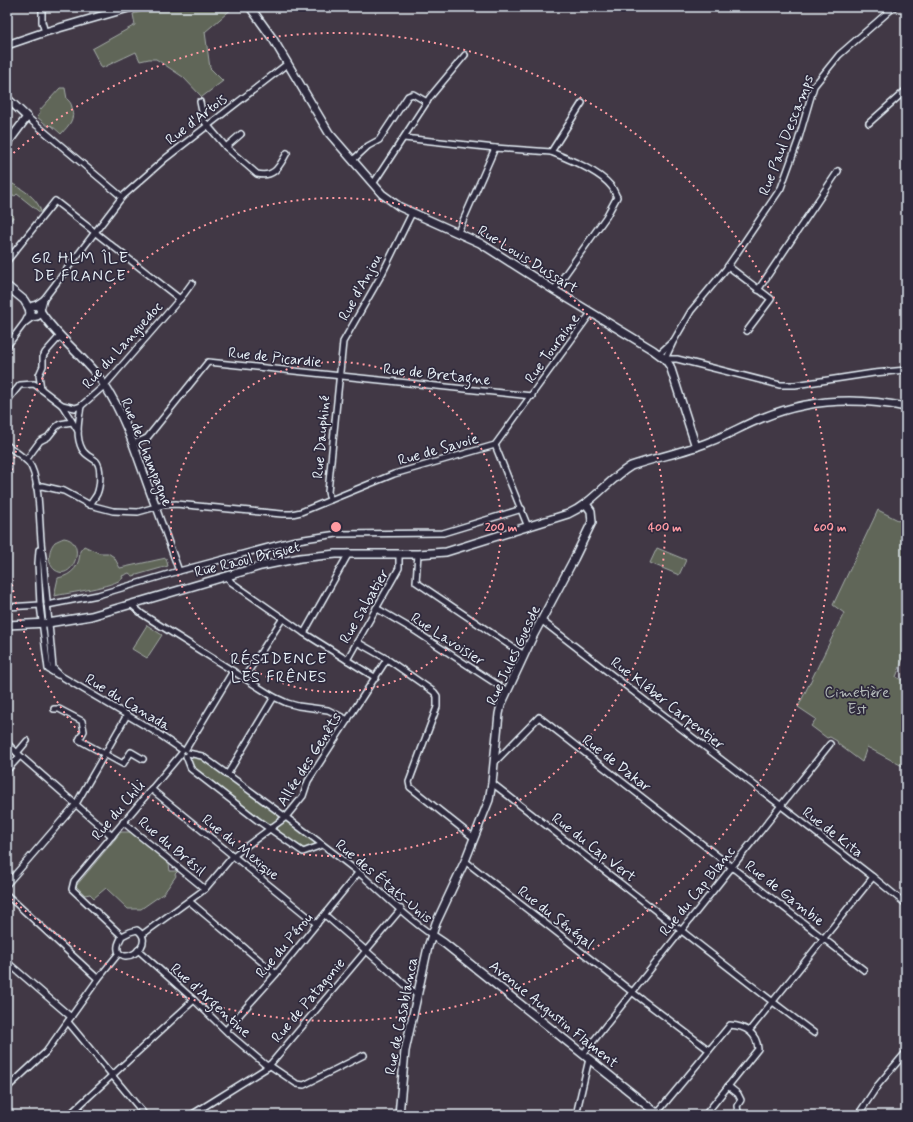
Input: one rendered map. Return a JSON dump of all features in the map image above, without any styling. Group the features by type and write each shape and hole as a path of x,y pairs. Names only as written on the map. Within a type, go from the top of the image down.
{"street":[{"path":"42,7 42,24 49,31"},
{"path":"7,45 132,7"},
{"name":"Rue Louis Dussart","path":"250,7 273,39 322,122 340,146 373,184 391,201 412,213 480,243 665,359 672,371 696,447"},
{"name":"Rue Paul Descamps","path":"665,359 691,311 728,266 782,188 814,86 836,58 894,7"},
{"path":"7,41 49,31"},
{"path":"373,184 427,102 465,55"},
{"name":"Rue d'Artois","path":"35,311 122,197 166,158 287,64"},
{"path":"869,123 906,90"},
{"path":"353,160 368,146 379,140 408,96 413,94 427,102"},
{"path":"7,98 27,117 122,197"},
{"path":"200,102 202,118 208,126 226,147 257,174 271,174 276,170 287,153"},
{"path":"551,152 582,103"},
{"path":"7,144 27,117"},
{"path":"226,147 241,134"},
{"path":"404,138 495,148 551,152 569,159 597,175 612,186 617,197 615,203 554,290"},
{"path":"458,232 495,148"},
{"path":"758,290 838,171"},
{"path":"7,261 55,201 180,299"},
{"name":"Rue d'Anjou","path":"339,375 344,338 383,272 412,213"},
{"path":"728,266 771,299 748,331"},
{"name":"Rue du Languedoc","path":"62,405 75,408 81,406 105,385 180,299 192,283"},
{"name":"Rue de Champagne","path":"7,286 48,323 93,370 105,385 133,444 179,571"},
{"path":"7,346 35,311"},
{"name":"Rue Touraine","path":"532,396 592,313"},
{"path":"41,389 39,375 44,363 43,357 60,336"},
{"name":"Rue Paul Descamps","path":"659,354 673,342"},
{"path":"665,359 677,359 780,385 795,385 874,373 906,370"},
{"name":"Rue de Picardie","path":"133,444 148,438 208,362 339,375"},
{"name":"Rue de Bretagne","path":"339,375 532,396"},
{"name":"Rue Dauphiné","path":"330,500 328,492 339,375"},
{"path":"7,400 20,385 34,384 62,405 78,431"},
{"name":"Rue de Savoie","path":"36,487 42,486 64,491 90,505 106,510 126,512 143,511 168,504 176,504 292,514 394,474 495,445 532,396"},
{"path":"586,504 621,472 631,466 696,447 717,439 763,417 800,406 848,401 882,403 906,407"},
{"path":"81,406 78,431 82,450 98,464 100,485 90,505"},
{"path":"26,460 40,441 48,437 56,427 60,424 72,422"},
{"path":"7,445 26,460 33,471 36,487 40,544 43,558 47,605 45,623"},
{"path":"495,445 528,527"},
{"name":"Rue Raoul Briquet","path":"7,626 45,623 92,616 261,566 287,560 348,553 418,554 446,552 568,514 586,504"},
{"name":"Rue Jules Guesde","path":"432,935 436,923 465,861 489,800 499,714 507,691 541,620 592,522 591,511 586,504"},
{"path":"47,605 98,595 179,571 291,541 337,534 442,533 522,509"},
{"path":"40,544 38,563 40,605 45,623"},
{"path":"304,633 348,553"},
{"name":"Rue Sabatier","path":"376,678 347,660 399,568 400,554"},
{"path":"418,554 416,582 524,655"},
{"path":"227,576 232,582 304,633 347,660"},
{"path":"7,607 40,605"},
{"path":"132,605 142,614 274,697 298,706 328,710 348,720"},
{"name":"Rue Lavoisier","path":"376,608 412,629 507,691"},
{"path":"244,678 283,618"},
{"name":"Rue Kléber Carpentier","path":"541,620 780,805"},
{"name":"Rue du Canada","path":"45,623 53,668 61,676 127,715 185,752"},
{"path":"357,642 387,659 434,692 437,696 437,706 409,782 410,787 474,838"},
{"name":"Allée des Genêts","path":"142,934 205,889 233,856 286,817 303,796 308,781 387,659"},
{"name":"Rue du Chili","path":"122,936 72,889 74,881 151,789 185,752 233,671"},
{"path":"228,775 274,697"},
{"path":"54,709 59,709 82,722 84,731 79,740 123,764 130,752 143,759"},
{"path":"7,884 76,804 127,715"},
{"name":"Rue de Dakar","path":"494,763 539,717 731,867"},
{"path":"9,768 27,741"},
{"path":"7,743 112,836"},
{"name":"Rue du Cap Blanc","path":"586,1056 632,992 830,744"},
{"name":"Rue des États-Unis","path":"185,752 202,756 286,817 358,873 420,927 432,935"},
{"name":"Rue des États-Unis","path":"185,752 191,769 270,830 303,852 322,845"},
{"name":"Rue du Cap Vert","path":"492,783 814,1033"},
{"name":"Rue du Mexique","path":"151,789 316,924"},
{"name":"Rue de Kita","path":"780,805 906,904"},
{"name":"Rue du Brésil","path":"124,822 205,889"},
{"name":"Rue du Sénégal","path":"465,861 632,992 709,1050"},
{"name":"Rue de Gambie","path":"731,867 864,970"},
{"name":"Rue du Pérou","path":"226,1030 276,974 358,873"},
{"path":"749,1031 873,877"},
{"path":"7,895 98,979"},
{"path":"189,901 276,974"},
{"name":"Rue de Patagonie","path":"191,1115 268,1066 401,909"},
{"path":"325,915 417,995"},
{"path":"137,930 142,934 144,939 142,946 135,953 126,956 119,954 117,950 118,943 122,936 137,930"},
{"name":"Rue de Casablanca","path":"399,1115 405,1051 432,935"},
{"name":"Avenue Augustin Flament","path":"432,935 658,1114"},
{"name":"Rue d'Argentine","path":"138,950 268,1066 296,1084 304,1085 364,1054"},
{"path":"7,1088 46,1052 98,979 119,954"},
{"path":"7,962 69,1019 145,1115"},
{"path":"69,1115 194,1000"},
{"path":"658,1114 730,1025 738,1026 749,1031 757,1042 758,1049 705,1115"},
{"path":"858,1115 878,1085 906,1052"},
{"path":"576,1115 586,1056"},
{"path":"728,1086 738,1094 741,1100 737,1106 738,1112 742,1115"}],"green space":[{"path":"156,7 234,7 205,32 210,68 223,81 202,97 183,77 156,59 140,61 136,52 102,68 92,49 135,25 133,14"},
{"path":"60,88 65,88 67,99 71,104 73,112 71,122 61,134 51,125 49,127 37,117 40,113 39,111"},
{"path":"7,181 22,189 32,197 41,212 52,202 42,214 17,194 15,196 13,195 8,201 9,211 14,216 7,225"},
{"name":"Cimetière Est","path":"878,510 906,524 906,651 896,677 906,682 906,768 867,747 862,762 838,744 837,741 830,737 827,738 811,726 816,719 798,707 844,613 833,605"},
{"path":"64,538 71,541 75,546 76,553 72,566 67,571 62,572 55,570 52,567 49,556 51,548 55,542"},
{"path":"84,546 99,553 108,553 114,557 120,568 166,558 168,566 133,576 129,573 122,576 123,578 118,581 110,584 54,596 58,578 63,577 75,569 79,561 80,551"},
{"path":"657,548 686,560 679,575 650,563"},
{"path":"147,625 162,635 147,658 132,649"},
{"path":"195,756 202,758 280,814 281,817 272,824 268,824 190,764 189,762"},
{"path":"288,819 315,841 315,845 306,850 300,849 277,830 276,827"},
{"path":"121,832 131,832 169,864 170,871 178,871 164,893 141,909 128,909 106,888 94,898 90,894 85,895 76,886"}],"district":[{"name":"GR HLM ÎLE DE FRANCE","path":"80,266"},
{"name":"RÉSIDENCE LES FRÊNES","path":"279,667"}]}
